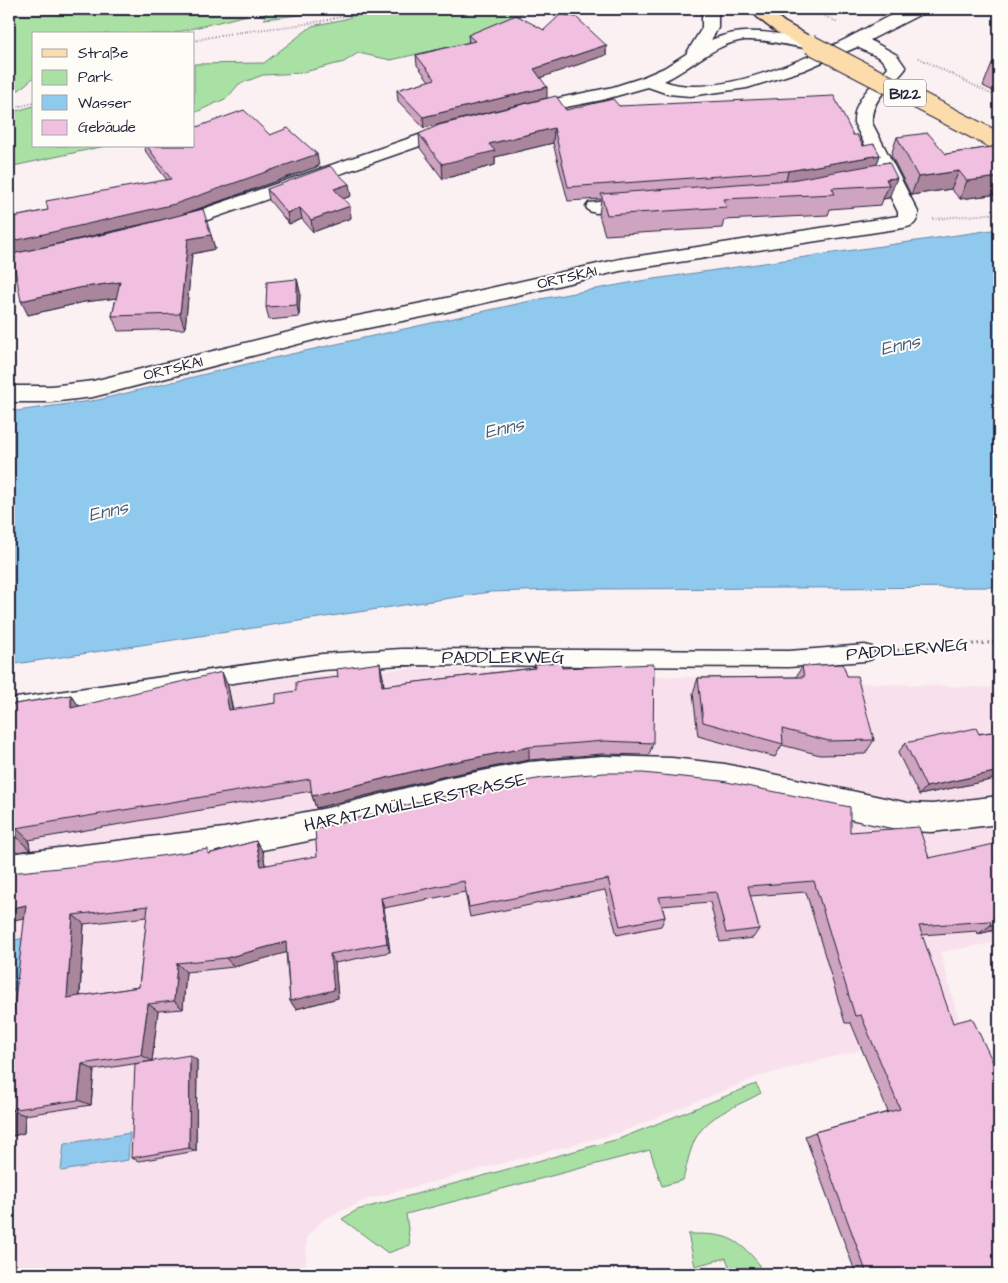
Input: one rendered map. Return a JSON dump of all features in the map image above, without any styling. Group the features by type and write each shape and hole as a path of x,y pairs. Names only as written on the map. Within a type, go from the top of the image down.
{"main road":[{"name":"B122","path":"758,9 800,41 999,142"}],"street":[{"path":"692,59 710,28 710,9"},
{"path":"649,82 668,89 683,91 697,91 756,82 808,64 919,9"},
{"path":"505,114 625,89 649,82 673,71 723,41 736,37 765,36 800,41"},
{"path":"856,40 890,58 897,64 898,68 865,105 861,115 880,176 908,212 908,219"},
{"path":"154,230 186,222 433,133 469,124"},
{"path":"596,207 654,203"},
{"name":"ORTSKAI","path":"9,394 51,394 93,389 333,328 442,306 620,265 893,224 908,219"},
{"name":"HARATZMÜLLERSTRASSE","path":"9,869 224,843 327,822 446,792 530,776 602,770 672,772 724,778 859,808 908,816 932,818 999,810"}],"lane":[{"name":"PADDLERWEG","path":"9,708 322,662 402,656 789,659 865,653"}],"path":[{"path":"195,41 218,35 335,19 365,9"},
{"path":"812,9 823,16"},
{"path":"916,56 999,98"},
{"path":"9,110 32,104"},
{"path":"908,219 927,220 999,213"},
{"name":"PADDLERWEG","path":"865,653 999,642"}],"shaded area":[{"path":"421,668 999,688 999,942 940,952 960,1024 760,1076 621,1132 368,1199 324,1219 307,1236 305,1274 9,1274 9,722 230,681"}],"green space":[{"path":"267,9 351,9 264,19"},
{"path":"372,9 527,9 517,17 465,43 391,60 358,53 344,62 300,73 263,75 239,84 227,98 195,113 195,64 264,63 312,26 345,19"},
{"path":"9,15 247,15 178,32 32,32 32,79 19,90 9,91"},
{"path":"32,107 32,148 96,148 9,167 9,113"},
{"path":"756,1084 761,1093 714,1118 698,1134 690,1153 683,1180 662,1186 650,1150 406,1214 410,1245 388,1253 342,1219 357,1210 619,1139"},
{"path":"688,1234 728,1238 751,1254 759,1264 758,1272 732,1274 726,1258 695,1266"}],"water":[{"name":"Enns","path":"999,229 999,587 590,589 490,592 9,665 9,412 98,400 251,363 535,300 640,281"},
{"path":"25,938 22,989 9,992 9,941"},
{"path":"130,1133 128,1160 61,1171 64,1144"}],"building":[{"path":"561,14 576,17 606,45 534,69 547,87 423,117 397,90 435,79 416,55 475,41 468,35 516,15 544,30"},
{"path":"999,59 999,67 992,63"},
{"path":"556,96 566,110 613,99 619,106 834,96 853,135 857,135 863,146 874,144 880,155 788,171 568,187 554,128 489,144 495,151 442,164 419,134 439,125"},
{"path":"244,110 270,135 288,128 317,154 175,204 9,242 9,218 48,210 46,201 171,179 148,148 195,148 195,128"},
{"path":"928,133 946,154 999,146 999,177 967,181 959,171 918,177 897,137"},
{"path":"889,162 897,178 886,179 889,185 832,188 835,194 723,199 727,207 607,215 601,194 791,180"},
{"path":"330,166 349,184 334,189 350,206 311,220 300,208 287,213 267,189"},
{"path":"203,209 211,235 188,239 180,314 112,316 120,282 78,288 21,301 12,254 119,231"},
{"path":"297,279 297,305 266,307 267,282"},
{"path":"561,662 562,668 654,664 653,743 604,741 529,747 444,764 312,796 310,779 16,828 17,838 9,840 9,705 71,695 71,708 222,672 229,710 276,703 276,694 296,691 296,682 338,677 337,669 380,663 382,686 535,668 535,664"},
{"path":"843,664 847,676 857,676 874,740 829,741 782,729 783,744 703,722 698,678 804,677 802,666"},
{"path":"976,728 979,734 999,731 999,771 926,787 905,743"},
{"path":"604,773 643,773 722,781 850,807 850,832 919,827 929,858 999,843 999,923 991,925 990,921 919,926 953,1023 972,1018 999,1075 999,1274 867,1274 815,1132 900,1109 861,1015 855,1016 814,881 748,886 759,929 726,933 716,892 659,897 665,917 620,926 608,879 469,907 464,881 381,898 387,943 330,954 334,990 290,1001 286,942 226,958 177,963 174,1001 148,1004 141,1055 82,1064 78,1100 10,1110 9,1129 9,1051 26,905 9,909 9,873 119,862 208,849 208,854 256,841 261,866 317,856 315,829 430,799 543,778","holes":["148,906 139,987 67,998 73,915"]},
{"path":"190,1055 189,1148 131,1158 135,1064"}]}
